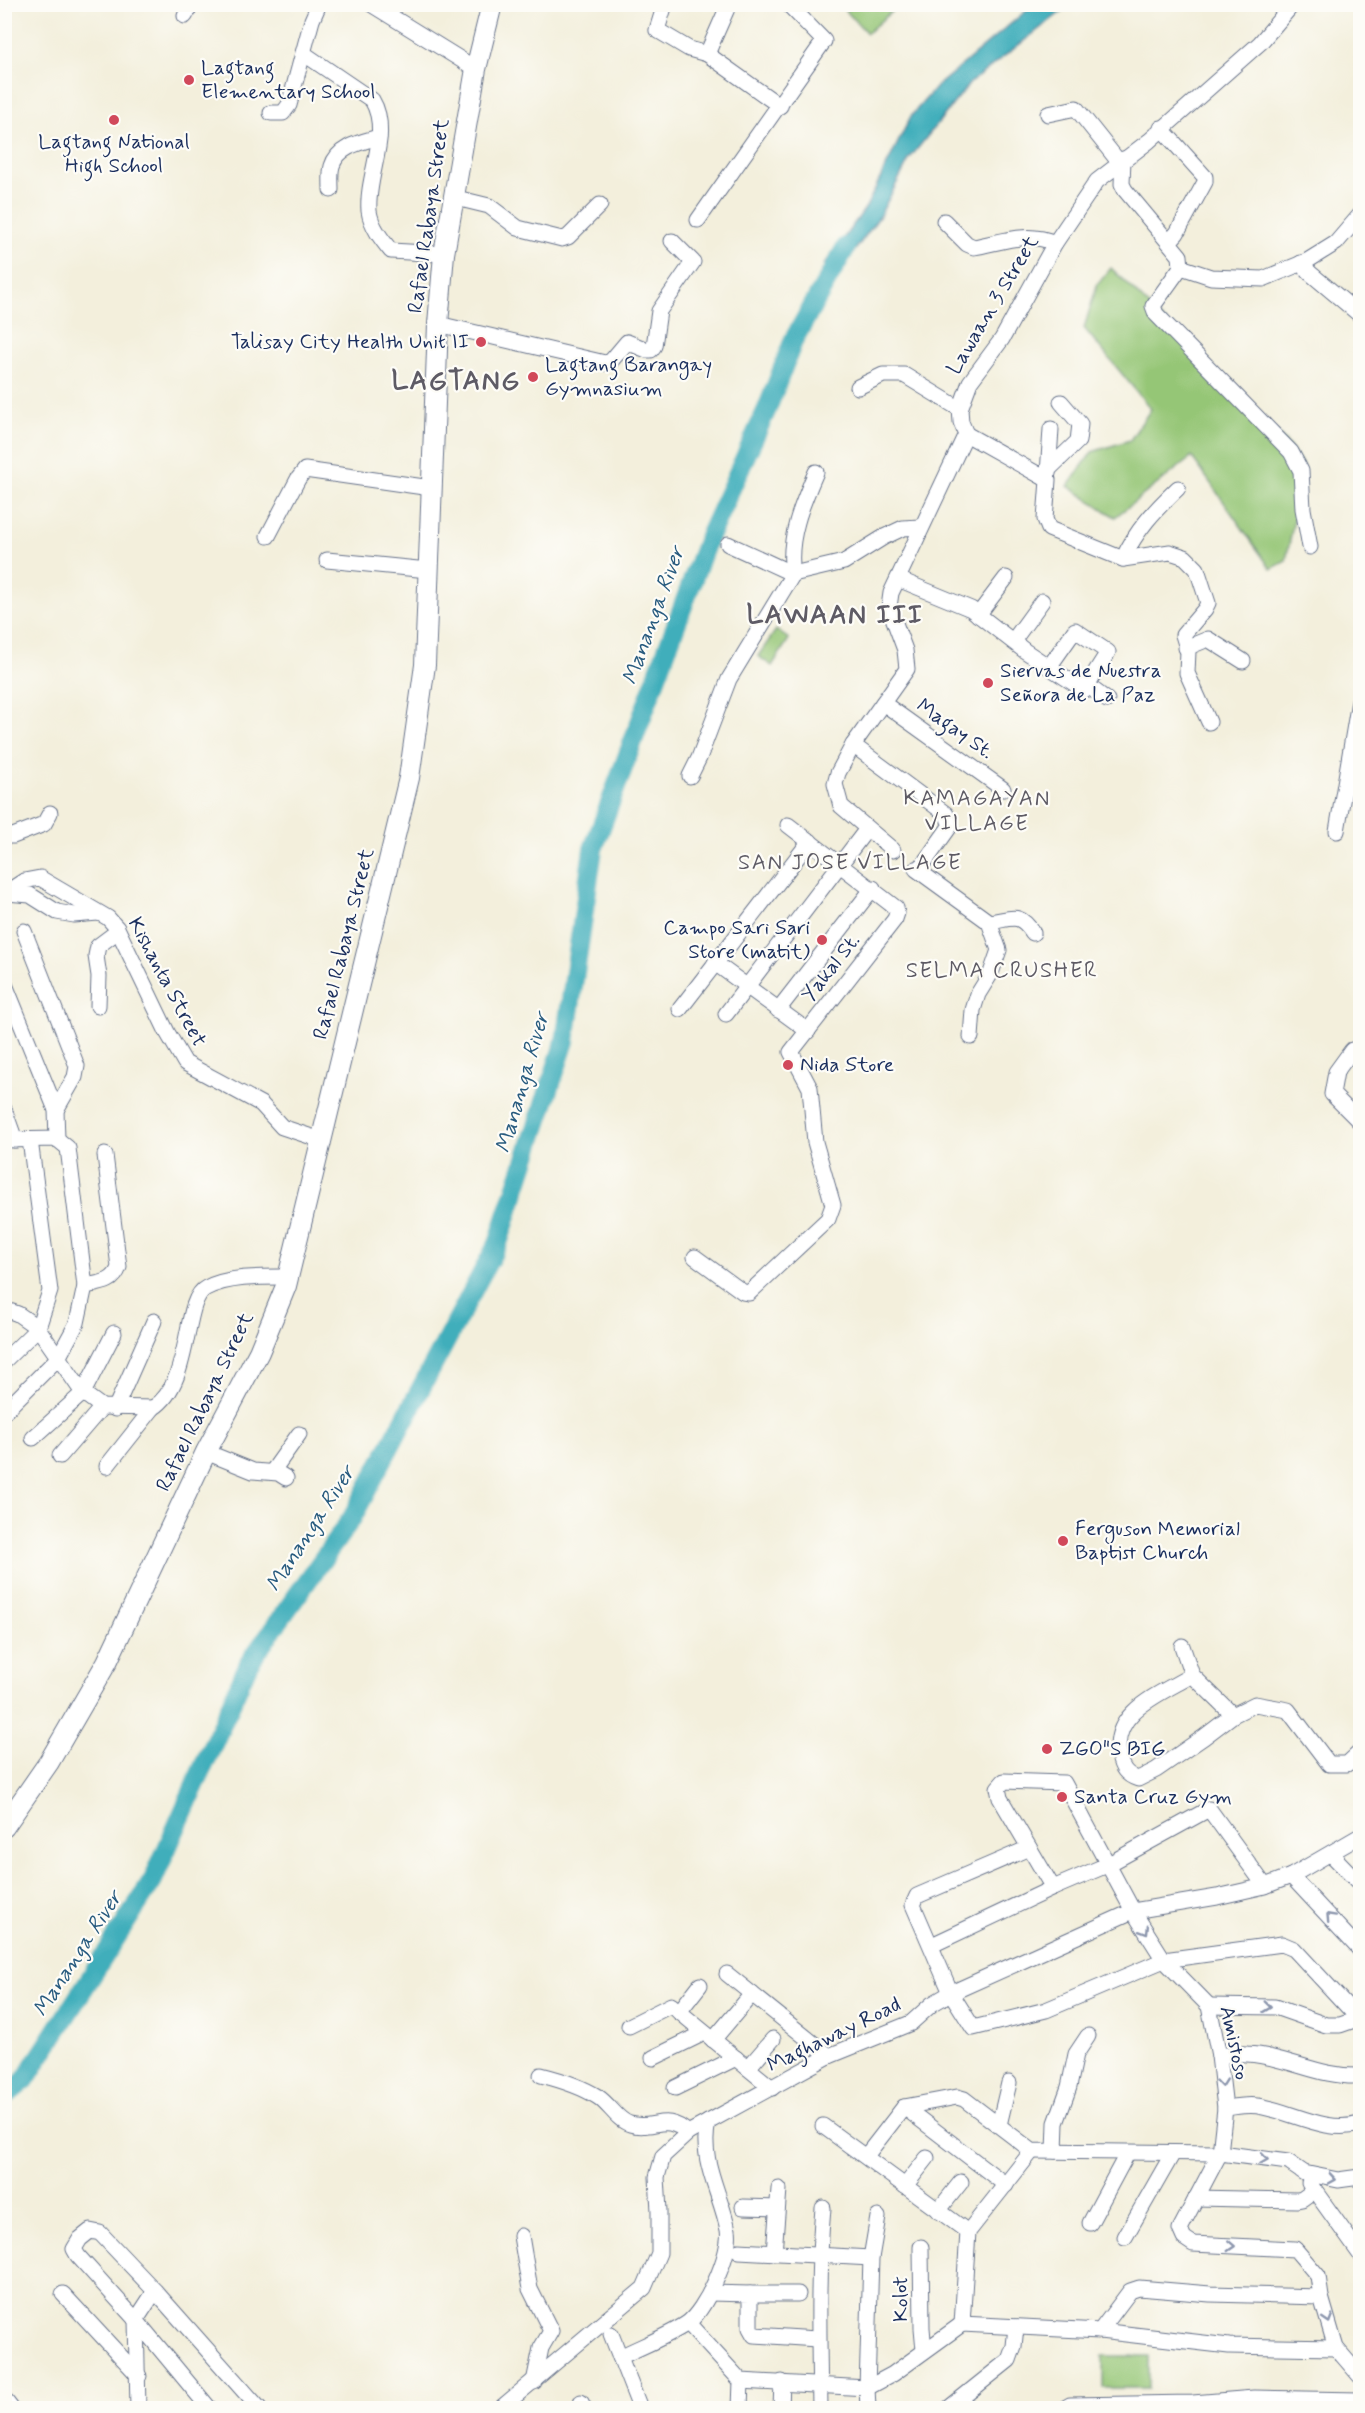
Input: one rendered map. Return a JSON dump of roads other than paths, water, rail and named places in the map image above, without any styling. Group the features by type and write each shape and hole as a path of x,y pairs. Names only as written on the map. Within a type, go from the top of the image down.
{"main road":[{"name":"Rafael Rabaya Street","path":"4,1827 49,1762 107,1662 206,1452 259,1352 289,1277 409,778 418,723 425,665 438,324 444,255 476,69 492,4"}],"street":[{"path":"271,113 284,113 289,105 319,4"},
{"path":"371,4 476,69"},
{"path":"665,4 657,30 689,49 707,54 780,106"},
{"path":"707,54 729,4"},
{"path":"698,220 824,41 788,4"},
{"name":"Lawaan 3 Street","path":"966,434 961,422 960,409 970,382 1002,339 1055,243 1097,181 1149,141 1161,128 1260,43 1293,4"},
{"path":"303,53 372,100 380,118 379,137 371,175 369,212 377,233 391,251 444,255"},
{"path":"1048,114 1076,108 1121,161 1122,184 1125,190 1180,256 1181,267 1153,306 1156,314 1290,452 1301,471 1303,509 1310,547"},
{"path":"1161,128 1205,177 1205,182 1194,203 1177,233 1169,242"},
{"path":"331,190 332,166 338,156 351,145 379,137"},
{"path":"453,197 489,206 518,228 562,239 600,206"},
{"path":"1181,267 1211,277 1263,279 1301,263 1336,243 1360,215"},
{"path":"944,221 967,244 974,247 1029,236 1055,243"},
{"path":"438,324 605,363 611,361 627,342 651,350 654,346 659,311 693,262 672,241"},
{"path":"1301,263 1360,315"},
{"path":"858,387 883,375 904,375 960,409"},
{"path":"1048,475 1078,441 1080,424 1061,402"},
{"path":"1051,429 1045,519 1049,529 1123,559 1170,552 1185,557 1197,569 1208,603 1183,634 1188,651 1187,673 1209,722"},
{"path":"893,850 841,806 835,784 838,773 853,745 907,669 905,650 889,607 891,593 920,527 966,434 1048,475"},
{"path":"268,536 305,470 432,488"},
{"path":"690,776 729,679 793,574 792,564 799,511 816,472"},
{"path":"1123,559 1130,542 1143,523 1178,488"},
{"path":"728,544 793,574 844,562 903,528 920,527"},
{"path":"327,560 428,570"},
{"path":"978,615 1006,578"},
{"path":"898,579 948,599 978,615 1048,668 1084,690 1108,652 1075,630 1048,668"},
{"path":"1013,641 1042,602"},
{"path":"1186,648 1208,639 1243,661"},
{"path":"1087,685 1107,700"},
{"path":"1337,831 1360,695"},
{"name":"Magay St.","path":"883,703 1003,789"},
{"path":"853,745 946,814 951,825 917,870 989,922 999,950 991,974 978,994 973,1011 971,1037"},
{"path":"1344,788 1360,786"},
{"path":"4,836 13,836 45,824 50,813"},
{"path":"778,1010 873,888 788,825"},
{"path":"726,1014 867,830"},
{"path":"680,1009 810,841"},
{"name":"Kishanta Street","path":"6,893 30,879 40,878 108,918 118,931 167,1032 185,1063 261,1104 282,1127 321,1140"},
{"name":"Yakal St.","path":"695,1257 743,1292 748,1293 828,1219 833,1205 815,1142 810,1088 791,1052 895,920 896,908 873,888"},
{"path":"6,893 30,895 53,909 64,891"},
{"name":"Kishanta Street","path":"53,909 74,915 98,913"},
{"path":"989,922 1016,917 1025,921 1033,933"},
{"path":"24,931 77,1066 75,1077 56,1110"},
{"path":"98,1006 99,976 96,956 98,946 118,931"},
{"path":"715,963 808,1031"},
{"path":"4,982 56,1110 57,1139"},
{"path":"1360,1049 1352,1050 1336,1072 1332,1094 1360,1122"},
{"path":"4,1109 17,1140 50,1291 38,1328 4,1361"},
{"path":"4,1412 58,1358 77,1323 85,1286 68,1148 57,1139 17,1140"},
{"path":"85,1286 112,1280 117,1275 119,1267 105,1155"},
{"path":"107,1466 153,1408 163,1402 171,1391 182,1364 197,1298 204,1288 223,1282 289,1277"},
{"path":"5,1308 38,1328 83,1393 109,1408 153,1408"},
{"path":"60,1456 109,1408 154,1321"},
{"path":"33,1438 83,1393 114,1333"},
{"path":"206,1452 253,1471 279,1475 299,1434"},
{"path":"1182,1646 1192,1675 1233,1714"},
{"path":"1192,1675 1133,1710 1121,1728 1117,1746 1120,1764 1128,1776 1138,1779 1156,1770 1233,1714 1255,1704 1288,1710 1329,1764 1347,1764 1360,1752"},
{"name":"Amistoso","path":"1029,1848 1000,1798 998,1788 1004,1781 1064,1784 1133,1911 1164,1960 1209,2006 1219,2056 1225,2108 1220,2153"},
{"path":"932,1945 1107,1865 1209,1809 1265,1886"},
{"name":"Maghaway Road","path":"501,2409 644,2288 659,2253 657,2177 663,2156 688,2133 829,2056 911,2023 932,2004 951,1993 1133,1911 1217,1897 1265,1886 1291,1876 1360,1836"},
{"path":"1053,1888 1029,1848 917,1896 913,1905 951,1993 970,2025 977,2029 1046,2010 1164,1960 1282,1944 1294,1949 1359,2018 1340,2025 1326,2025 1275,2007 1209,2006"},
{"path":"1331,1854 1360,1884"},
{"path":"1291,1876 1360,1950"},
{"path":"727,1974 829,2056"},
{"path":"679,2012 700,1985"},
{"path":"653,2058 709,2036 752,1994"},
{"path":"629,2026 672,2005 772,2088"},
{"path":"1055,2151 1056,2123 1069,2087 1076,2054 1088,2036"},
{"path":"675,2088 742,2063 773,2039"},
{"path":"1219,2056 1246,2054 1272,2058 1340,2077 1360,2076"},
{"path":"541,2075 577,2086 599,2097 627,2124 638,2126 665,2122 678,2124 688,2133"},
{"path":"999,2125 1009,2083"},
{"path":"866,2156 904,2107 957,2097 964,2099 1032,2151 1127,2154 1220,2153 1288,2162 1304,2173 1338,2180 1360,2177"},
{"path":"1225,2108 1256,2105 1331,2126 1348,2127 1360,2124"},
{"path":"904,2107 1006,2185"},
{"path":"620,2357 688,2322 710,2293 726,2258 729,2232 707,2160 705,2133 708,2122"},
{"path":"823,2126 968,2232"},
{"path":"962,2324 968,2232 1032,2151"},
{"path":"1220,2153 1180,2229 1184,2238 1193,2244 1295,2249 1318,2276 1321,2297 1336,2348 1360,2376"},
{"path":"1090,2223 1127,2154"},
{"path":"1125,2237 1173,2154"},
{"path":"905,2186 927,2158"},
{"path":"1304,2173 1313,2191 1360,2254"},
{"path":"938,2211 961,2182"},
{"path":"774,2253 779,2188"},
{"path":"1196,2198 1297,2200 1313,2191"},
{"path":"744,2207 777,2208"},
{"path":"820,2409 817,2338 819,2254 823,2208"},
{"path":"868,2409 871,2258 878,2217"},
{"path":"209,2409 136,2320 78,2256 74,2249 80,2239 90,2231 100,2233 155,2291 259,2409"},
{"path":"521,2236 530,2289 551,2331 541,2348 534,2382"},
{"name":"Kolot","path":"921,2247 924,2350"},
{"path":"740,2251 871,2258"},
{"path":"1100,2331 1130,2291 1139,2288 1210,2294 1321,2297"},
{"path":"138,2409 136,2320 155,2291"},
{"path":"710,2293 798,2294"},
{"path":"63,2294 139,2376"},
{"path":"750,2294 750,2328 754,2335 817,2338"},
{"path":"688,2322 741,2381 740,2409"},
{"path":"741,2381 867,2388 893,2374 962,2324 1100,2331 1228,2346 1336,2348"},
{"path":"949,2409 1009,2360 1013,2353 1016,2327"},
{"path":"611,2334 640,2409"},
{"path":"781,2409 782,2382"},
{"path":"4,2399 11,2409"},
{"path":"1065,2409 1070,2405 1193,2406 1360,2400"}],"water":[{"path":"1033,5 1070,5 970,83 910,158 879,217 838,274 824,265 866,207 911,116 936,87"}],"waterway":[{"name":"Mananga River","path":"4,2097 25,2080 153,1880 249,1663 352,1518 498,1243 565,1041 593,849 707,541 767,409 794,339 846,247"}],"place":[{"name":"Lagtang Elementary School","path":"189,80"},
{"name":"Lagtang National High School","path":"114,120"},
{"name":"Talisay City Health Unit II","path":"481,342"},
{"name":"Lagtang Barangay Gymnasium","path":"533,377"},
{"name":"Siervas de Nuestra Señora de La Paz","path":"988,683"},
{"name":"Campo Sari Sari Store (matit)","path":"822,940"},
{"name":"Nida Store","path":"788,1065"},
{"name":"Ferguson Memorial Baptist Church","path":"1063,1541"},
{"name":"ZGO\"S BIG","path":"1047,1749"},
{"name":"Santa Cruz Gym","path":"1062,1797"}],"district":[{"name":"LAGTANG","path":"456,381"},
{"name":"LAWAAN III","path":"835,615"},
{"name":"KAMAGAYAN VILLAGE","path":"977,812"},
{"name":"SAN JOSE VILLAGE","path":"850,863"},
{"name":"SELMA CRUSHER","path":"1002,971"}]}
